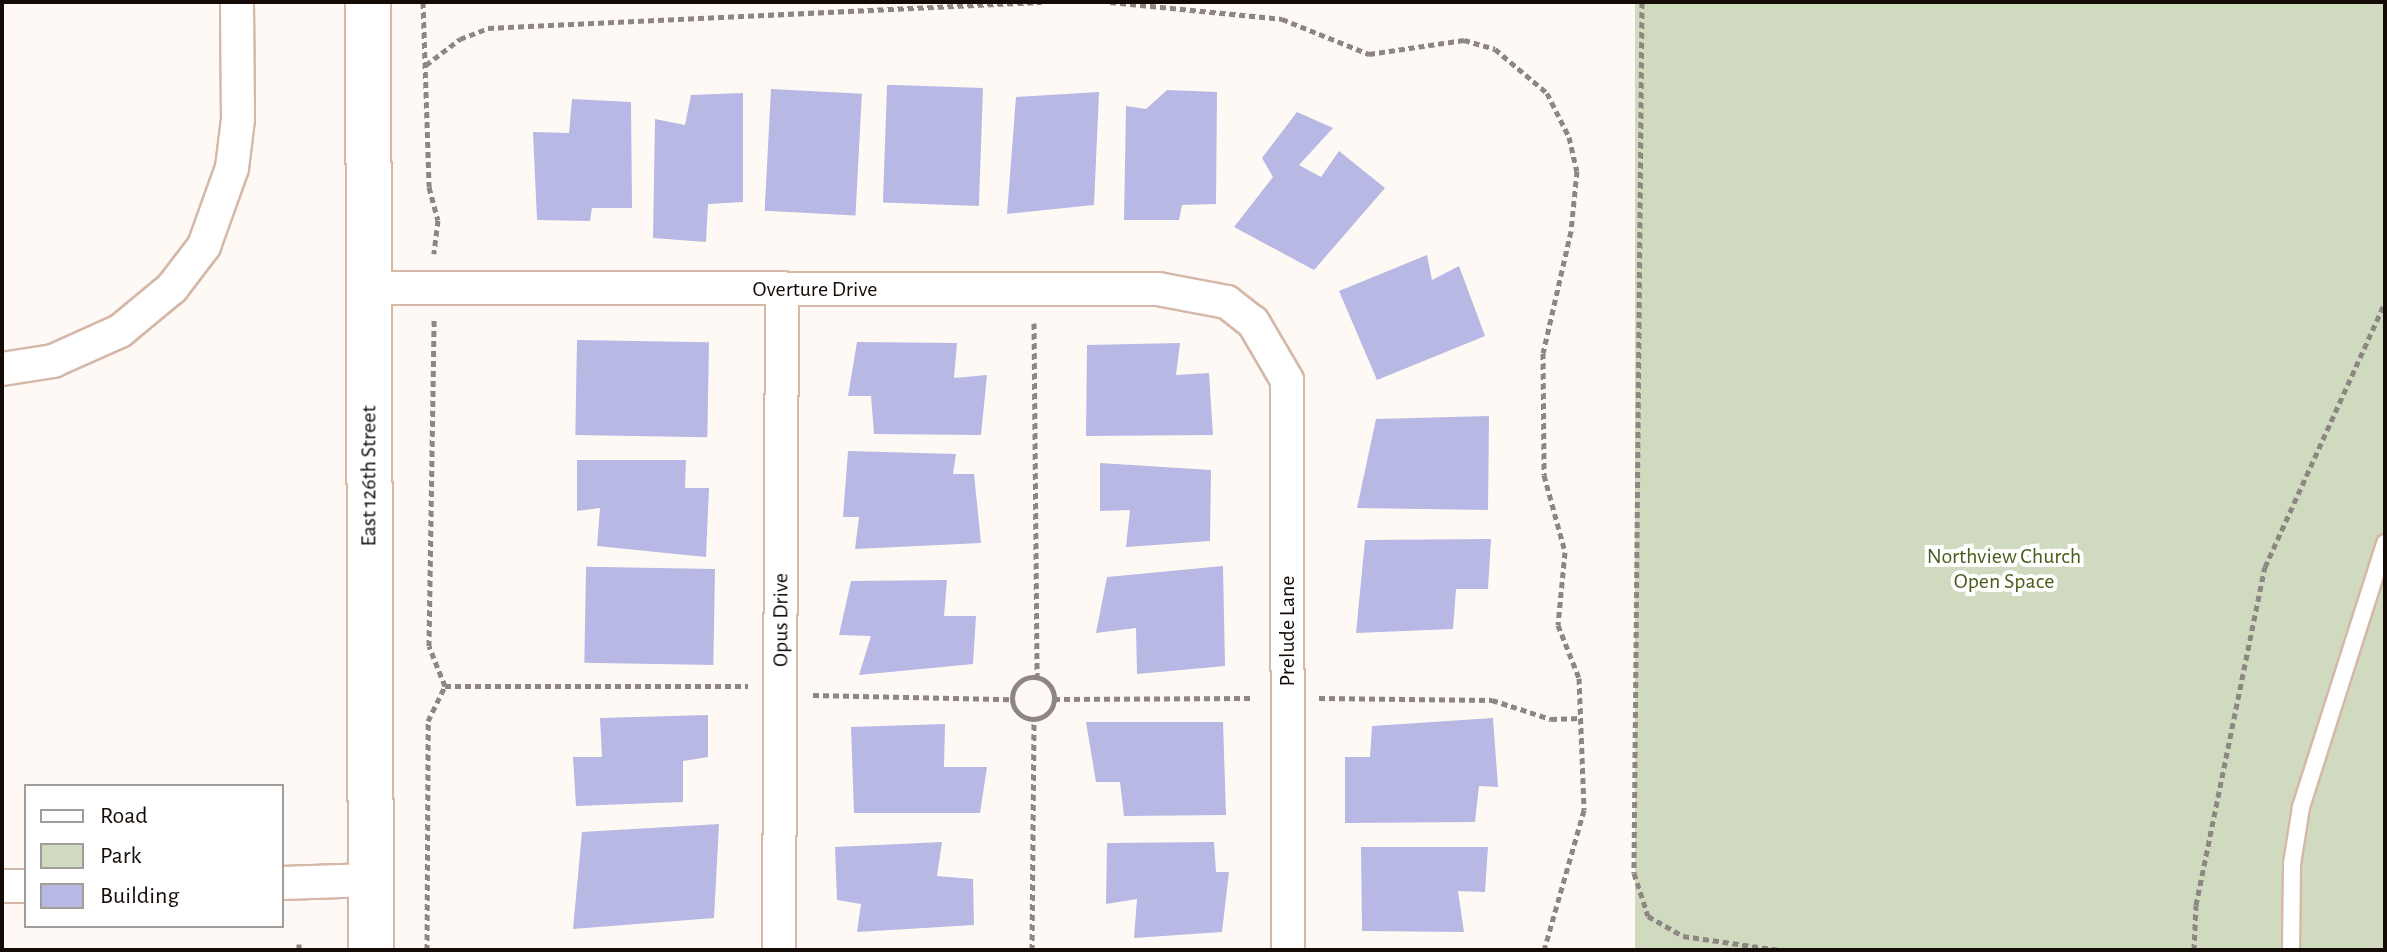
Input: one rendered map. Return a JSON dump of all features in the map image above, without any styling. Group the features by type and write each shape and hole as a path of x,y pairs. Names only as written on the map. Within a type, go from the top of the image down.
{"street":[{"path":"2,369 65,357 120,331 172,288 204,246 232,168 238,119 237,2"},
{"name":"East 126th Street","path":"368,2 371,950"},
{"name":"Overture Drive","path":"369,288 782,291 1158,289 1227,302 1253,322"},
{"name":"Opus Drive","path":"779,950 782,291"},
{"name":"Prelude Lane","path":"1253,322 1287,380 1290,420 1288,950"},
{"path":"284,883 371,880"},
{"path":"2,886 24,886"}],"lane":[{"path":"2291,950 2292,864 2301,807 2385,543"}],"path":[{"path":"423,2 429,187 438,220 434,288 429,646 445,686 428,721 427,950"},
{"path":"426,65 460,39 488,28 1041,2"},
{"path":"1110,2 1282,19 1369,54 1464,40 1495,49 1547,93 1569,137 1577,171 1571,231 1543,353 1544,475 1565,552 1558,625 1579,678 1584,810 1544,950"},
{"path":"1642,2 1634,873 1648,916 1683,936 1779,950"},
{"path":"1034,290 1037,677"},
{"path":"2194,950 2196,905 2265,567 2385,302"},
{"path":"1012,699 1019,682 1037,677"},
{"path":"1012,699 1024,717 1034,719 1044,716 1054,699 1053,689 1037,677"},
{"path":"445,686 780,690 1012,699"},
{"path":"1032,950 1034,719"}],"green space":[{"name":"Northview Church Open Space","path":"1635,2 2385,2 2385,950 1635,950"}],"building":[{"path":"887,85 983,88 979,206 883,203"},
{"path":"771,89 862,94 855,216 765,211"},
{"path":"1167,90 1217,92 1216,204 1182,205 1179,220 1124,220 1126,106 1146,109"},
{"path":"1099,92 1094,205 1007,214 1016,97"},
{"path":"743,93 743,202 708,204 706,242 653,238 655,119 685,125 691,95"},
{"path":"572,99 631,102 632,208 592,208 590,221 537,220 533,132 569,133"},
{"path":"1297,112 1333,128 1299,165 1321,177 1339,151 1385,188 1314,270 1234,227 1273,177 1262,158"},
{"path":"1427,255 1432,280 1459,266 1485,336 1377,380 1339,291"},
{"path":"577,340 709,342 707,437 575,435"},
{"path":"857,342 957,343 954,378 987,375 981,435 874,434 871,396 848,396"},
{"path":"1180,343 1176,375 1209,373 1213,435 1086,436 1087,345"},
{"path":"1489,416 1488,510 1357,508 1376,419"},
{"path":"848,451 956,454 953,474 974,474 981,543 855,549 859,517 843,517"},
{"path":"577,460 686,460 685,488 709,488 706,557 597,546 600,508 577,511"},
{"path":"1100,463 1211,470 1210,541 1126,547 1130,510 1100,511"},
{"path":"1491,539 1488,589 1456,589 1453,629 1356,633 1365,540"},
{"path":"1223,566 1225,666 1137,674 1136,628 1096,633 1107,577"},
{"path":"586,567 715,569 713,665 584,663"},
{"path":"947,580 944,616 976,616 973,664 859,675 871,636 839,635 851,581"},
{"path":"708,715 708,757 683,761 683,802 576,806 573,757 602,757 600,718"},
{"path":"1493,718 1498,787 1479,786 1475,822 1345,823 1345,757 1370,757 1372,726"},
{"path":"1086,722 1223,722 1226,815 1124,816 1120,782 1096,782"},
{"path":"945,724 944,767 987,767 980,813 854,813 851,727"},
{"path":"719,824 714,918 573,929 582,832"},
{"path":"942,842 937,876 973,879 974,925 857,932 861,904 837,900 835,847"},
{"path":"1214,842 1216,872 1229,872 1222,932 1134,938 1137,899 1106,904 1107,843"},
{"path":"1361,847 1488,847 1485,892 1458,891 1464,932 1362,931"}]}
